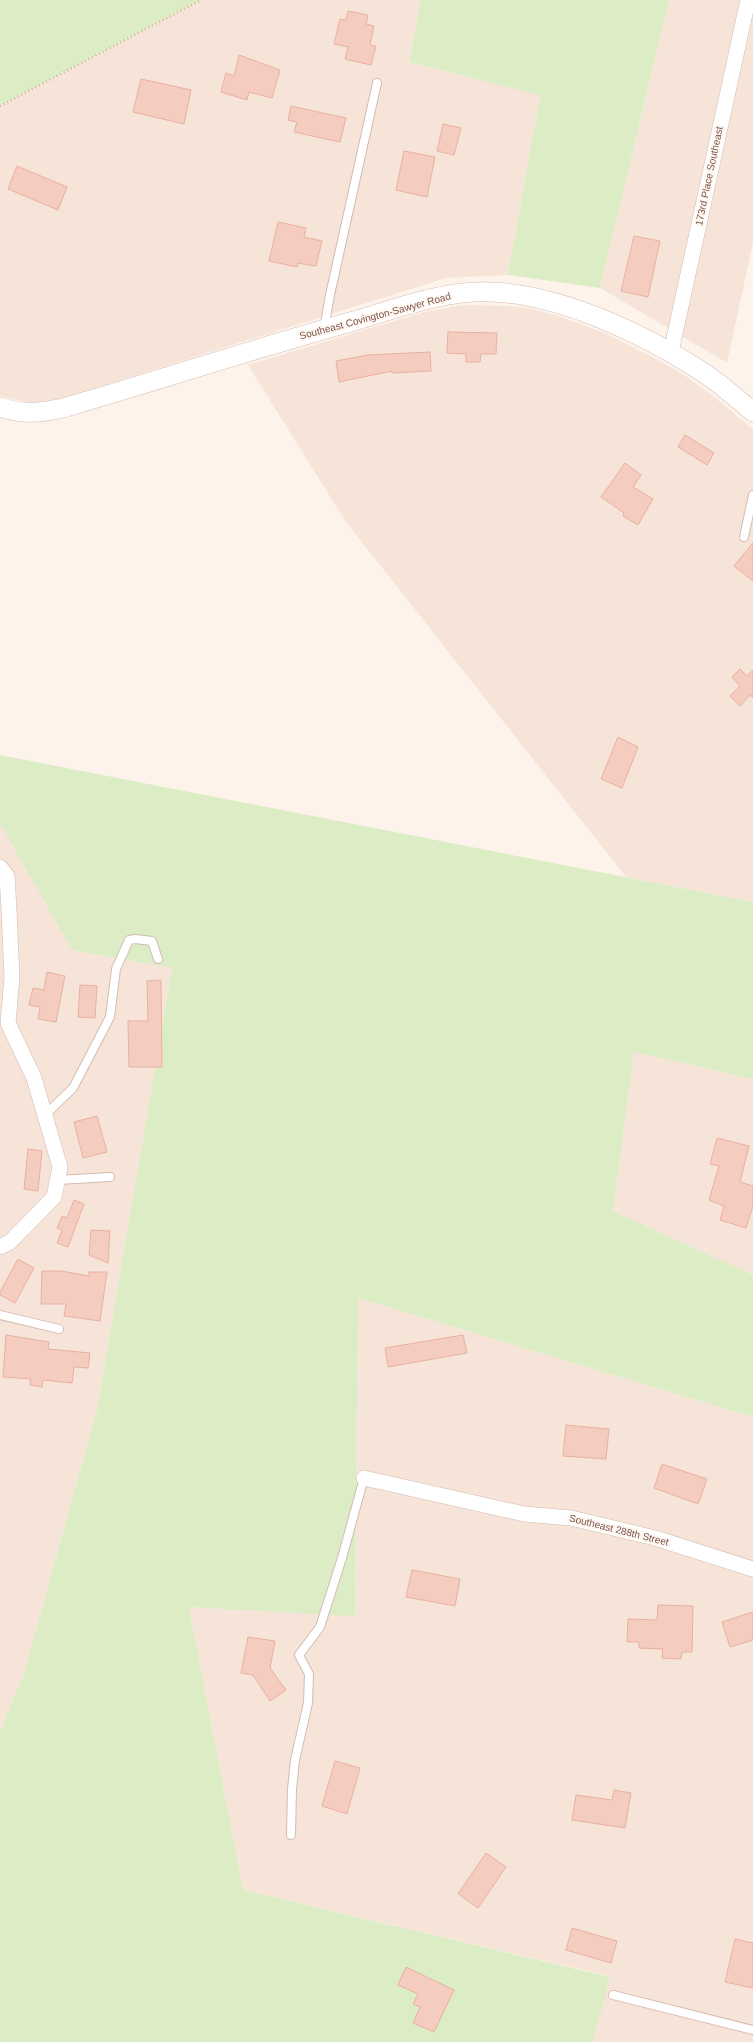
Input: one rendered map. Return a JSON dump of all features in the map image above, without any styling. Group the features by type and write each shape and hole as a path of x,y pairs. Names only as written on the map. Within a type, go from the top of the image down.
{"street":[{"name":"173rd Place Southeast","path":"671,352 748,0"},
{"name":"Southeast Covington-Sawyer Road","path":"0,407 24,413 46,412 324,329 427,300 453,294 490,292 541,299 566,306 600,319 671,352 702,371 753,412"},
{"path":"0,867 7,876 12,977 8,1023 34,1078 60,1167 54,1197 10,1242 0,1246"},
{"name":"Southeast 288th Street","path":"364,1478 524,1514 571,1518 655,1538 753,1569"}],"lane":[{"path":"324,329 330,295 377,83"},
{"path":"744,537 753,495"},
{"path":"45,1115 73,1088 110,1018 116,969 129,940 135,938 152,941 158,959"},
{"path":"0,1011 10,999"},
{"path":"58,1180 110,1177"},
{"path":"0,1315 59,1329"},
{"path":"292,1835 292,1789 295,1760 308,1704 309,1674 300,1655 320,1627 342,1558 364,1478"},
{"path":"613,1995 753,2030"}],"path":[{"path":"0,106 201,0"}],"shaded area":[{"path":"201,0 421,0 409,62 540,94 508,275 446,278 57,400 30,403 0,395 0,106"},
{"path":"669,0 753,0 753,243 727,363 600,288"},
{"path":"464,305 508,306 532,309 555,315 605,333 684,375 708,392 753,429 753,902 626,877 346,522 248,365 424,312"},
{"path":"0,824 72,950 172,968 97,1410 24,1673 0,1731"},
{"path":"634,1052 753,1079 753,1275 613,1211"},
{"path":"358,1298 753,1417 753,2042 593,2042 609,1976 243,1890 189,1607 355,1615"}],"green space":[{"path":"0,0 201,0 0,106"},
{"path":"421,0 669,0 600,288 508,275 540,95 409,62"},
{"path":"0,755 753,902 753,1079 634,1052 613,1211 753,1275 753,1417 358,1298 355,1616 189,1607 243,1890 610,1977 593,2042 0,2042 0,1731 24,1673 97,1410 172,968 72,950 0,824"}],"building":[{"path":"348,11 368,15 366,24 374,26 370,45 376,46 371,65 345,59 348,47 334,44 340,19 346,20"},
{"path":"239,55 280,70 272,98 249,92 247,100 221,92 226,73 234,76"},
{"path":"141,79 191,90 184,124 133,112"},
{"path":"291,106 346,118 340,142 294,132 297,122 288,120"},
{"path":"443,124 461,128 454,155 437,151"},
{"path":"404,151 435,157 427,197 396,190"},
{"path":"17,166 67,187 58,210 8,189"},
{"path":"278,222 306,228 304,237 322,241 316,266 298,263 297,267 269,261"},
{"path":"634,236 660,241 648,297 621,291"},
{"path":"448,332 497,333 496,354 481,354 480,362 466,362 466,354 447,353"},
{"path":"430,352 431,371 392,373 392,371 339,382 336,361 368,355"},
{"path":"685,435 714,453 707,465 678,447"},
{"path":"625,463 641,475 633,487 653,499 638,525 623,516 624,513 601,497"},
{"path":"753,543 753,581 734,566"},
{"path":"740,669 747,676 753,670 753,698 750,695 740,706 730,696 740,686 732,677"},
{"path":"618,737 638,747 622,788 601,779"},
{"path":"47,972 65,976 56,1022 38,1019 40,1007 29,1005 33,988 44,990"},
{"path":"161,980 162,1067 129,1067 128,1021 148,1021 147,981"},
{"path":"80,985 97,986 95,1018 78,1017"},
{"path":"97,1116 107,1152 83,1158 74,1122"},
{"path":"717,1138 749,1146 740,1182 753,1186 753,1206 746,1228 720,1220 724,1206 709,1200 719,1166 710,1164"},
{"path":"28,1149 42,1151 38,1191 24,1189"},
{"path":"74,1200 84,1204 68,1247 57,1243 62,1230 57,1228 62,1216 67,1218"},
{"path":"91,1230 110,1231 108,1263 89,1255"},
{"path":"18,1259 34,1268 15,1303 0,1295 0,1292"},
{"path":"42,1271 61,1271 89,1276 89,1272 107,1272 100,1321 64,1316 66,1304 41,1304"},
{"path":"6,1335 49,1342 48,1349 90,1353 88,1368 74,1367 72,1383 43,1380 42,1387 30,1385 31,1379 3,1377"},
{"path":"463,1335 467,1353 388,1367 385,1348"},
{"path":"566,1425 609,1429 606,1459 563,1456"},
{"path":"662,1464 707,1479 698,1504 654,1488"},
{"path":"412,1570 460,1579 455,1606 406,1597"},
{"path":"658,1605 693,1606 692,1652 682,1652 681,1659 662,1658 663,1649 639,1648 639,1642 627,1642 628,1619 657,1620"},
{"path":"753,1612 753,1640 730,1647 722,1622"},
{"path":"248,1637 275,1641 270,1668 286,1690 270,1701 253,1675 241,1673"},
{"path":"335,1761 360,1768 347,1814 322,1806"},
{"path":"614,1790 631,1793 625,1828 572,1820 576,1795 612,1800"},
{"path":"486,1853 506,1867 478,1908 458,1894"},
{"path":"572,1928 617,1941 611,1963 566,1950"},
{"path":"735,1939 753,1943 753,1988 725,1982"},
{"path":"406,1967 454,1990 434,2032 413,2023 420,2007 413,2004 418,1994 398,1985"}]}
